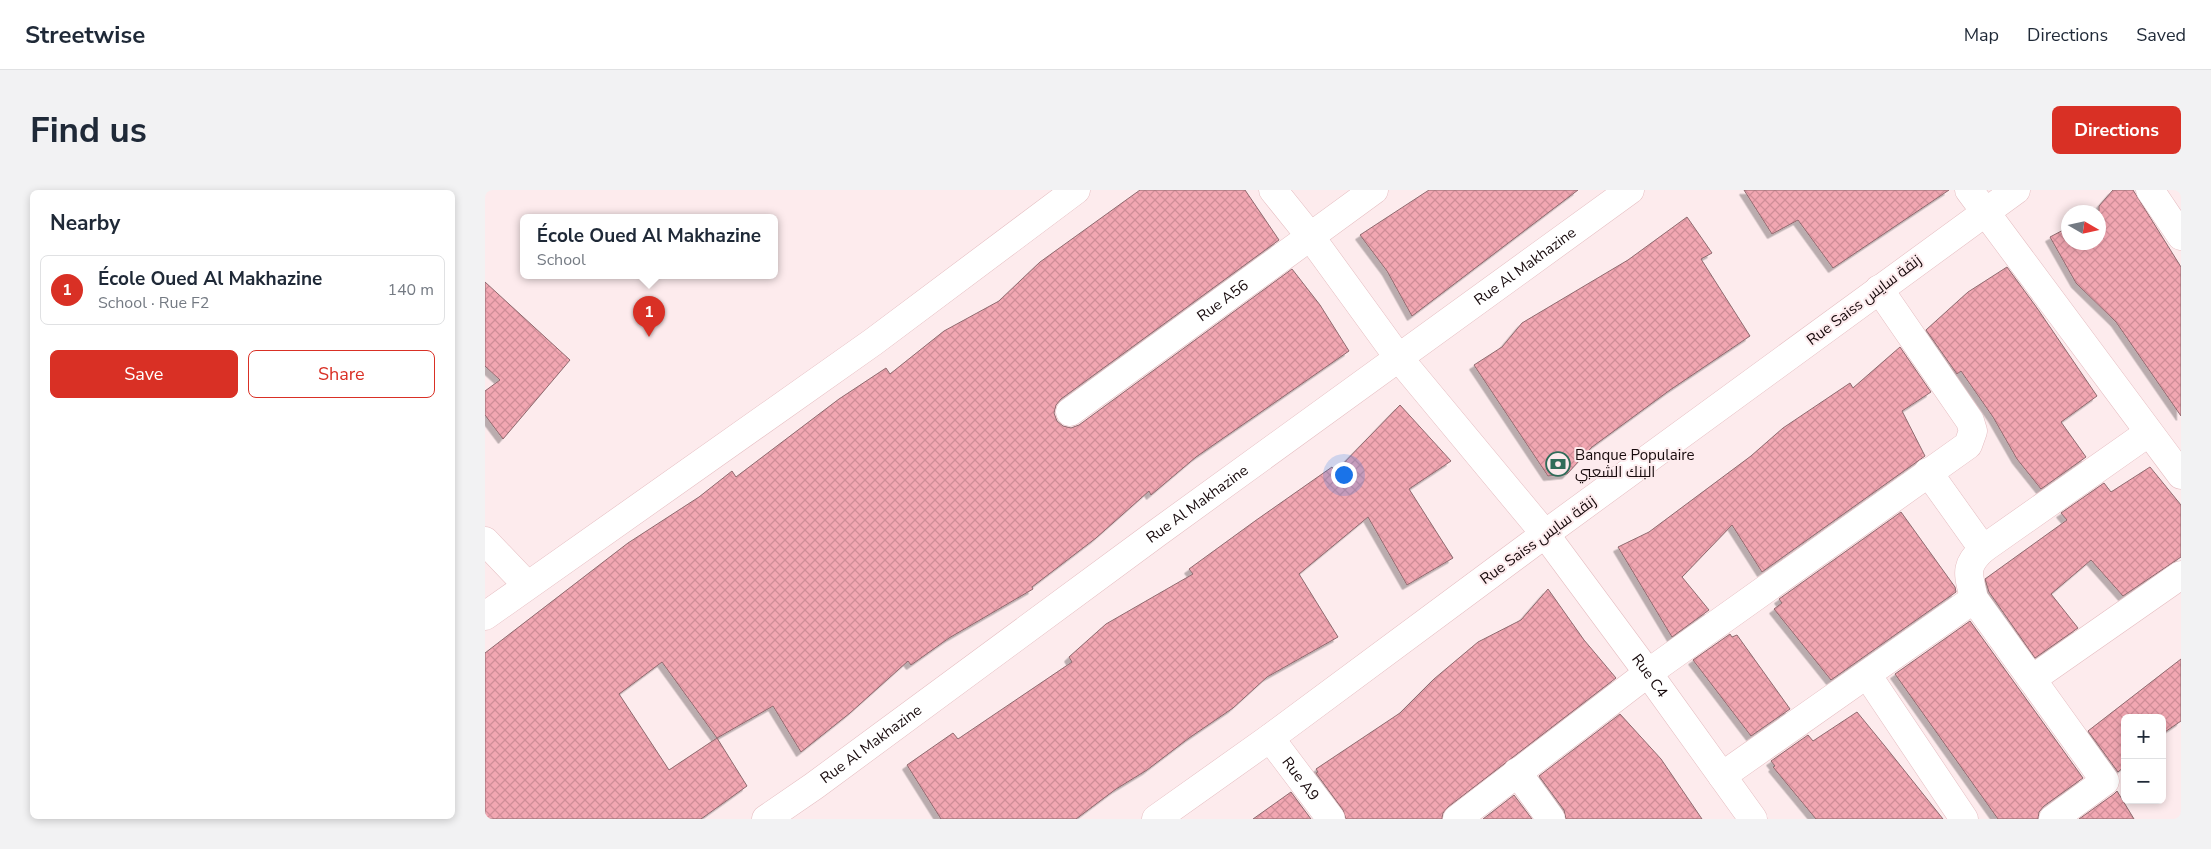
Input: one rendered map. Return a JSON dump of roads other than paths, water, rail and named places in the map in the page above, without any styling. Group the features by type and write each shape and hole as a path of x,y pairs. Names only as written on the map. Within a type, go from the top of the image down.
{"street":[{"path":"485,616 727,447 873,342 1076,190"},
{"name":"Rue C4","path":"1273,190 1310,236 1398,357 1545,534 1753,819"},
{"name":"Rue A56","path":"1070,412 1374,190"},
{"name":"Rue Al Makhazine","path":"766,819 814,786 1398,357 1630,190"},
{"name":"Rue Saiss زنقة سايس","path":"1157,819 1270,738 1879,289 1977,200 2016,190"},
{"path":"2150,190 2181,236"},
{"path":"1977,200 2181,475"},
{"path":"1457,819 1648,673 1968,445 1973,430 1970,421 1879,289"},
{"path":"2053,819 2105,781 1974,599 1968,570 1972,560 1983,549 2149,433"},
{"path":"1928,472 1983,549"},
{"path":"485,541 527,585"},
{"path":"2032,679 2181,575"},
{"path":"1722,776 1867,676 1974,599"},
{"path":"1867,676 1964,819"},
{"name":"Rue A9","path":"1270,738 1331,819"},
{"path":"1517,772 1551,819"}],"place":[{"name":"École Oued Al Makhazine","path":"649,337"},
{"name":"Banque Populaire البنك الشعبي","path":"1558,464"}]}
